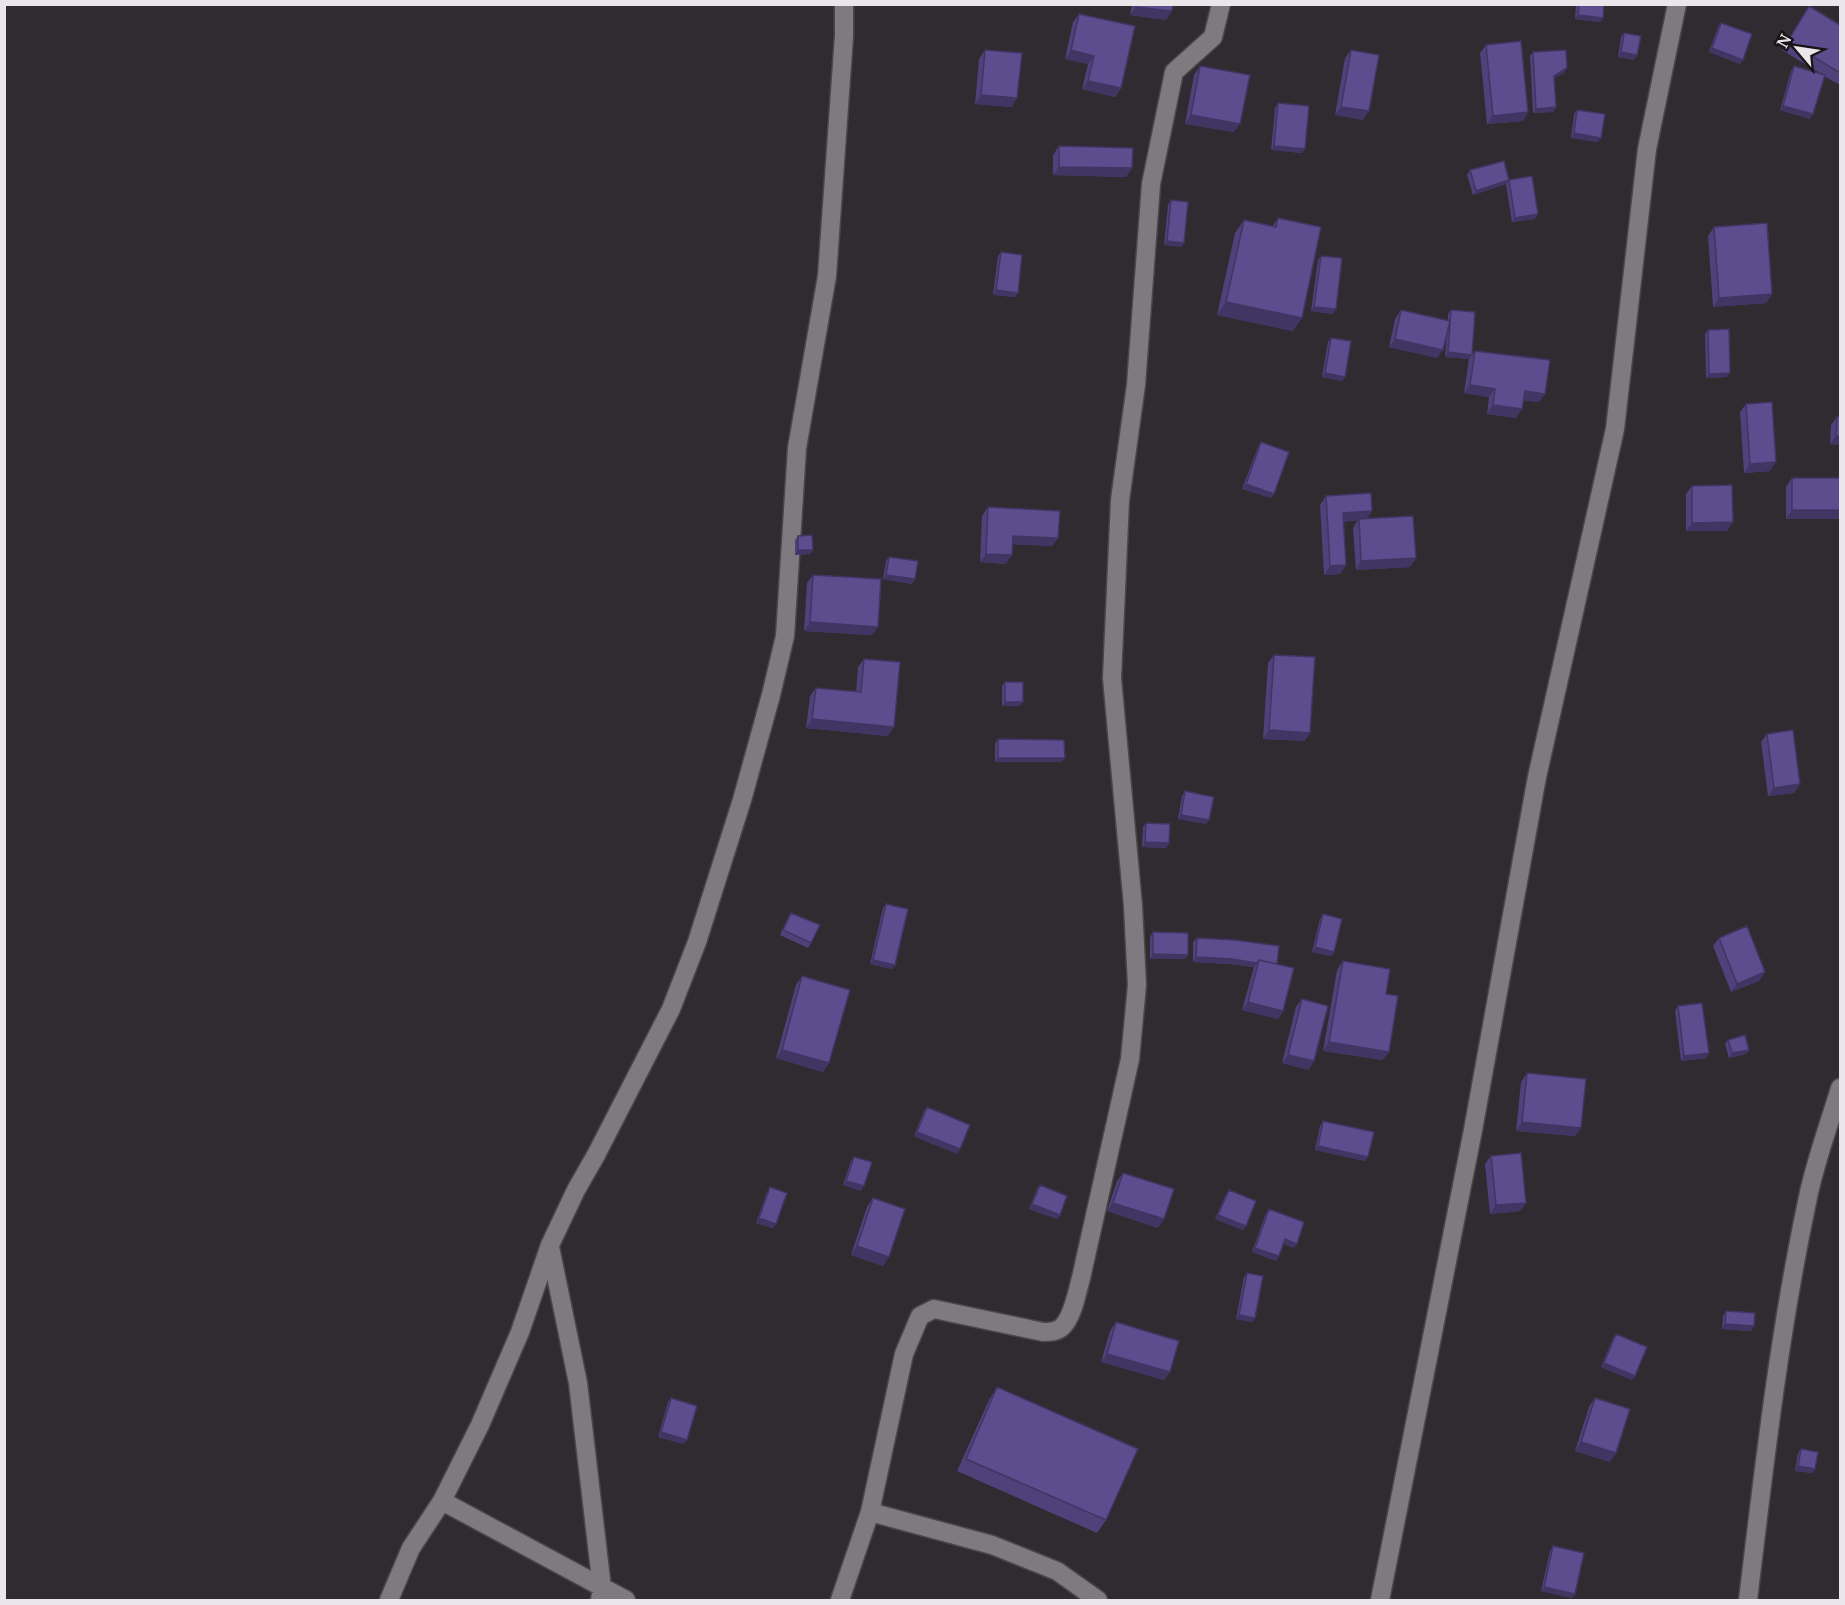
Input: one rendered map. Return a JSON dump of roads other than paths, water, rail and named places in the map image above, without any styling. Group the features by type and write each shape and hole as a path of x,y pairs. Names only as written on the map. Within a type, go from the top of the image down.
{"street":[{"path":"389,1600 411,1548 442,1501 480,1425 520,1332 550,1245 576,1190 671,1009 697,942 719,875 785,636 797,448 827,276 844,36 844,4"},
{"path":"840,1600 870,1512 904,1354 920,1316 934,1309 1044,1332 1054,1331 1062,1327 1072,1311 1084,1266 1130,1059 1137,985 1133,906 1112,678 1120,500 1136,385 1151,184 1174,72 1212,37 1221,4"},
{"path":"1380,1600 1473,1130 1537,777 1615,429 1647,149 1677,4"},
{"path":"1748,1600 1765,1453 1807,1200 1840,1089"},
{"path":"550,1245 578,1383 601,1594"},
{"path":"442,1501 601,1594 626,1600"},
{"path":"870,1512 992,1545 1057,1571 1098,1600"}]}
